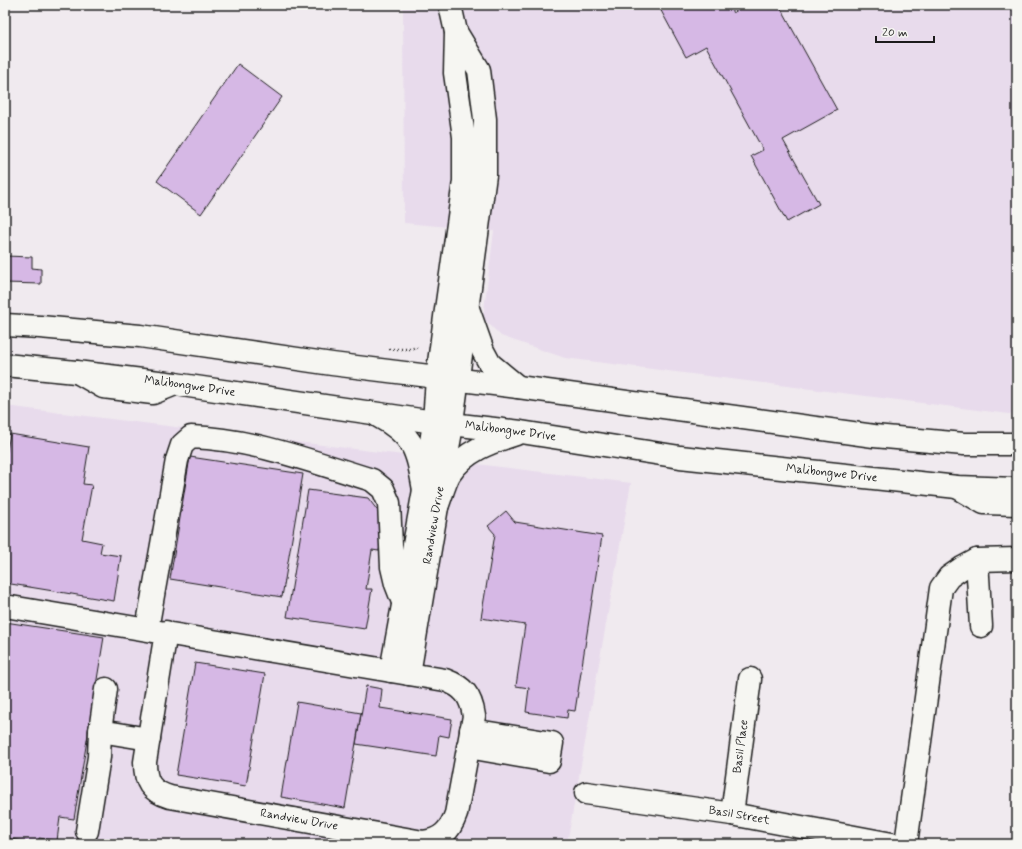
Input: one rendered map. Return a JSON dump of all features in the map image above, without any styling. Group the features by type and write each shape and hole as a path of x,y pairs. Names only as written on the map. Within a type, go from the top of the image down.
{"main road":[{"path":"447,379 464,181 464,137 454,73 456,32 450,5"},
{"path":"447,379 467,306 485,175 485,119 479,70 456,32"},
{"path":"467,306 483,351 490,364 518,387"},
{"path":"5,325 140,336 332,364 518,387 874,436 964,444 1017,444"},
{"name":"Malibongwe Drive","path":"5,365 175,384 443,423 521,432 680,457 957,487 1017,489"},
{"name":"Randview Drive","path":"400,672 443,423 447,379"},
{"path":"373,413 393,424 409,439 418,457 430,499"},
{"path":"430,499 462,460 472,451 521,432"},
{"path":"156,631 177,460 182,446 191,437 206,438 272,449 372,480 383,489 389,503 392,567 396,584 412,605"},
{"path":"957,487 984,503 1017,504"},
{"path":"906,844 941,588 956,572 977,560 1017,559"},
{"path":"977,560 981,626"},
{"name":"Randview Drive","path":"5,606 156,631 400,672 454,683 469,696 474,716 453,824 447,832 439,838 423,842 170,797 161,795 153,790 145,773 145,762 156,631"},
{"name":"Basil Place","path":"732,814 750,679"},
{"path":"87,832 99,757 100,731 106,689"},
{"path":"100,731 148,739"},
{"name":"Basil Street","path":"586,793 732,814 892,844"}],"path":[{"path":"388,348 411,349 416,347 419,350"}],"shaded area":[{"path":"403,5 1017,5 1017,415 565,358 501,336 483,318 494,231 404,223"},
{"path":"5,406 631,483 567,844 5,844"}],"building":[{"path":"658,5 728,5 733,13 746,5 779,5 837,110 783,140 819,204 787,222 751,156 763,150 706,46 686,57"},
{"path":"238,64 282,97 201,214 157,181"},
{"path":"5,256 32,257 32,268 41,269 41,284 5,283"},
{"path":"10,434 89,447 83,484 92,485 82,539 102,543 100,553 121,556 114,601 5,583 5,461"},
{"path":"190,457 303,474 282,597 170,579"},
{"path":"308,490 368,498 384,519 379,551 372,550 366,589 372,589 365,629 287,617"},
{"path":"506,511 515,522 602,536 575,711 568,710 567,718 526,712 529,688 516,686 525,625 481,618 495,534 488,526"},
{"path":"5,622 104,637 74,819 60,817 57,841 39,838 39,844 5,838"},
{"path":"195,663 265,674 246,786 176,775"},
{"path":"366,686 382,689 380,708 452,719 449,737 439,735 436,756 356,744"},
{"path":"297,702 361,713 345,808 281,797"}]}
